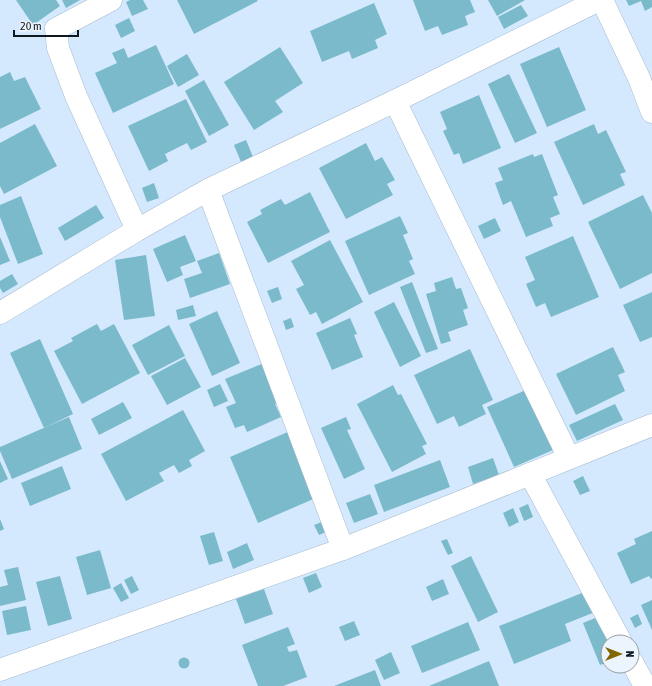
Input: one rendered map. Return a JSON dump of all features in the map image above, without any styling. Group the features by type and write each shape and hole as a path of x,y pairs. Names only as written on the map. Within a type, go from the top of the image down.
{"street":[{"path":"111,0 56,29 58,48 76,96 138,230"},
{"path":"0,313 138,230 208,190 395,101 601,0 646,75 652,112"},
{"path":"395,101 569,458"},
{"path":"208,190 343,549"},
{"path":"0,670 343,549 652,426"},
{"path":"530,474 617,634"},
{"path":"638,674 645,686"}],"building":[{"path":"16,0 56,0 60,6 33,25"},
{"path":"62,0 80,0 66,8"},
{"path":"130,0 143,0 148,9 132,16 126,2"},
{"path":"177,0 257,0 258,1 194,34"},
{"path":"413,0 470,0 475,12 465,16 468,25 442,35 438,26 425,31"},
{"path":"488,0 525,0 497,16"},
{"path":"626,0 652,0 652,7 645,11 641,1 629,6"},
{"path":"374,3 387,34 375,40 378,48 352,59 349,51 322,62 310,31"},
{"path":"521,5 528,16 504,29 498,17"},
{"path":"129,18 135,31 121,38 115,25"},
{"path":"156,45 174,84 113,113 95,73 117,63 112,53 124,48 128,58"},
{"path":"280,47 303,83 275,101 283,112 254,130 224,82"},
{"path":"559,47 586,110 547,127 520,64"},
{"path":"187,54 199,75 178,87 167,66"},
{"path":"10,72 14,81 25,77 41,109 0,129 0,77"},
{"path":"509,74 537,133 515,143 488,84"},
{"path":"204,80 229,125 209,136 185,91"},
{"path":"479,95 501,148 463,164 459,153 454,155 443,131 447,129 440,112"},
{"path":"186,99 207,142 191,150 187,143 165,154 168,161 149,171 128,126"},
{"path":"35,124 57,166 4,194 0,186 0,143"},
{"path":"594,124 598,134 606,130 626,172 620,174 625,185 583,205 554,142"},
{"path":"246,140 253,157 241,162 234,145"},
{"path":"366,143 375,161 382,157 395,180 387,184 393,195 346,219 319,168"},
{"path":"533,154 534,157 542,154 558,195 553,197 560,214 550,218 553,226 526,237 511,201 503,205 495,183 503,180 498,168"},
{"path":"154,183 159,198 147,202 142,188"},
{"path":"310,192 330,232 268,263 247,222 262,214 260,210 281,199 285,205"},
{"path":"643,195 652,213 652,273 620,289 588,222"},
{"path":"21,196 43,254 18,264 0,217 0,205"},
{"path":"96,205 104,218 65,241 58,228"},
{"path":"400,216 408,233 403,235 413,259 409,261 415,274 369,295 345,241"},
{"path":"495,218 501,231 484,239 478,226"},
{"path":"185,235 196,261 180,267 183,275 167,282 153,249"},
{"path":"573,236 599,297 551,317 545,303 536,307 526,284 535,280 525,257"},
{"path":"0,237 10,261 0,265"},
{"path":"330,240 363,302 322,324 316,312 310,315 296,289 304,285 291,261"},
{"path":"219,253 230,284 190,298 184,279 202,273 197,261"},
{"path":"146,255 155,316 124,320 115,260"},
{"path":"12,274 18,284 3,293 0,288 0,281"},
{"path":"452,277 456,289 461,288 468,308 463,310 468,325 448,332 451,341 441,344 426,294 436,291 434,283"},
{"path":"412,282 438,349 426,353 400,287"},
{"path":"278,287 282,299 272,303 267,291"},
{"path":"652,292 652,337 640,342 623,305"},
{"path":"394,302 421,356 400,367 374,312"},
{"path":"193,305 196,316 178,320 176,310"},
{"path":"217,311 240,363 212,376 189,324"},
{"path":"291,318 294,327 286,330 283,321"},
{"path":"350,318 357,334 354,335 363,357 332,370 316,333"},
{"path":"97,324 101,331 114,324 140,373 82,404 54,351 73,341 71,338"},
{"path":"169,325 185,356 148,375 132,345"},
{"path":"40,339 73,414 44,428 10,353"},
{"path":"613,347 625,372 618,375 625,391 576,415 556,374"},
{"path":"470,349 493,400 482,405 486,414 459,427 454,416 437,424 414,375"},
{"path":"185,358 201,387 167,405 151,376"},
{"path":"264,363 281,402 275,404 281,417 247,432 244,425 235,428 226,407 236,403 225,379"},
{"path":"220,384 228,401 214,407 207,390"},
{"path":"393,385 398,395 401,394 427,444 422,446 426,454 392,472 357,404"},
{"path":"526,390 553,450 514,467 487,407"},
{"path":"123,402 132,418 99,435 91,419"},
{"path":"615,404 623,420 577,441 569,425"},
{"path":"183,410 205,451 189,460 192,466 179,473 174,465 159,473 164,481 126,501 101,454"},
{"path":"69,417 82,449 12,479 0,451 0,447"},
{"path":"346,417 351,429 347,430 365,469 344,479 321,428"},
{"path":"290,431 318,497 258,523 230,457"},
{"path":"493,458 499,475 473,484 468,467"},
{"path":"440,460 450,487 384,512 374,485"},
{"path":"0,461 8,479 0,483"},
{"path":"62,466 71,489 30,506 21,483"},
{"path":"583,476 590,491 580,495 573,481"},
{"path":"370,494 378,514 354,523 346,503"},
{"path":"528,504 533,517 524,521 519,508"},
{"path":"513,508 519,522 509,527 503,513"},
{"path":"0,519 4,529 0,531"},
{"path":"324,521 329,531 319,535 314,525"},
{"path":"652,531 652,578 651,579 649,576 631,584 617,553 636,544 634,539"},
{"path":"214,532 223,561 209,565 200,536"},
{"path":"447,539 453,553 448,555 441,541"},
{"path":"247,543 254,560 233,569 227,552"},
{"path":"100,550 111,588 87,595 76,557"},
{"path":"471,556 498,612 478,622 451,566"},
{"path":"18,567 26,600 0,606 0,587 8,585 4,570"},
{"path":"316,573 322,587 309,593 303,578"},
{"path":"60,576 72,619 48,626 36,582"},
{"path":"132,576 139,590 131,594 124,580"},
{"path":"443,579 449,594 432,601 426,587"},
{"path":"121,583 129,598 121,602 113,588"},
{"path":"264,589 273,614 245,624 236,599"},
{"path":"587,591 595,612 565,624 571,641 514,664 499,626"},
{"path":"652,600 652,630 641,605"},
{"path":"26,606 31,630 7,635 2,611"},
{"path":"605,614 613,634 600,634 600,665 583,623"},
{"path":"638,614 642,624 635,628 630,618"},
{"path":"354,621 360,635 345,641 339,627"},
{"path":"468,622 480,650 422,673 411,646"},
{"path":"288,627 295,644 287,647 289,652 297,650 307,677 283,686 258,686 242,645"},
{"path":"391,652 400,673 384,680 375,660"},
{"path":"184,657 188,659 190,663 188,667 184,669 180,667 178,663 180,659"},
{"path":"489,661 499,686 429,686"},
{"path":"375,670 381,686 334,686"}]}
